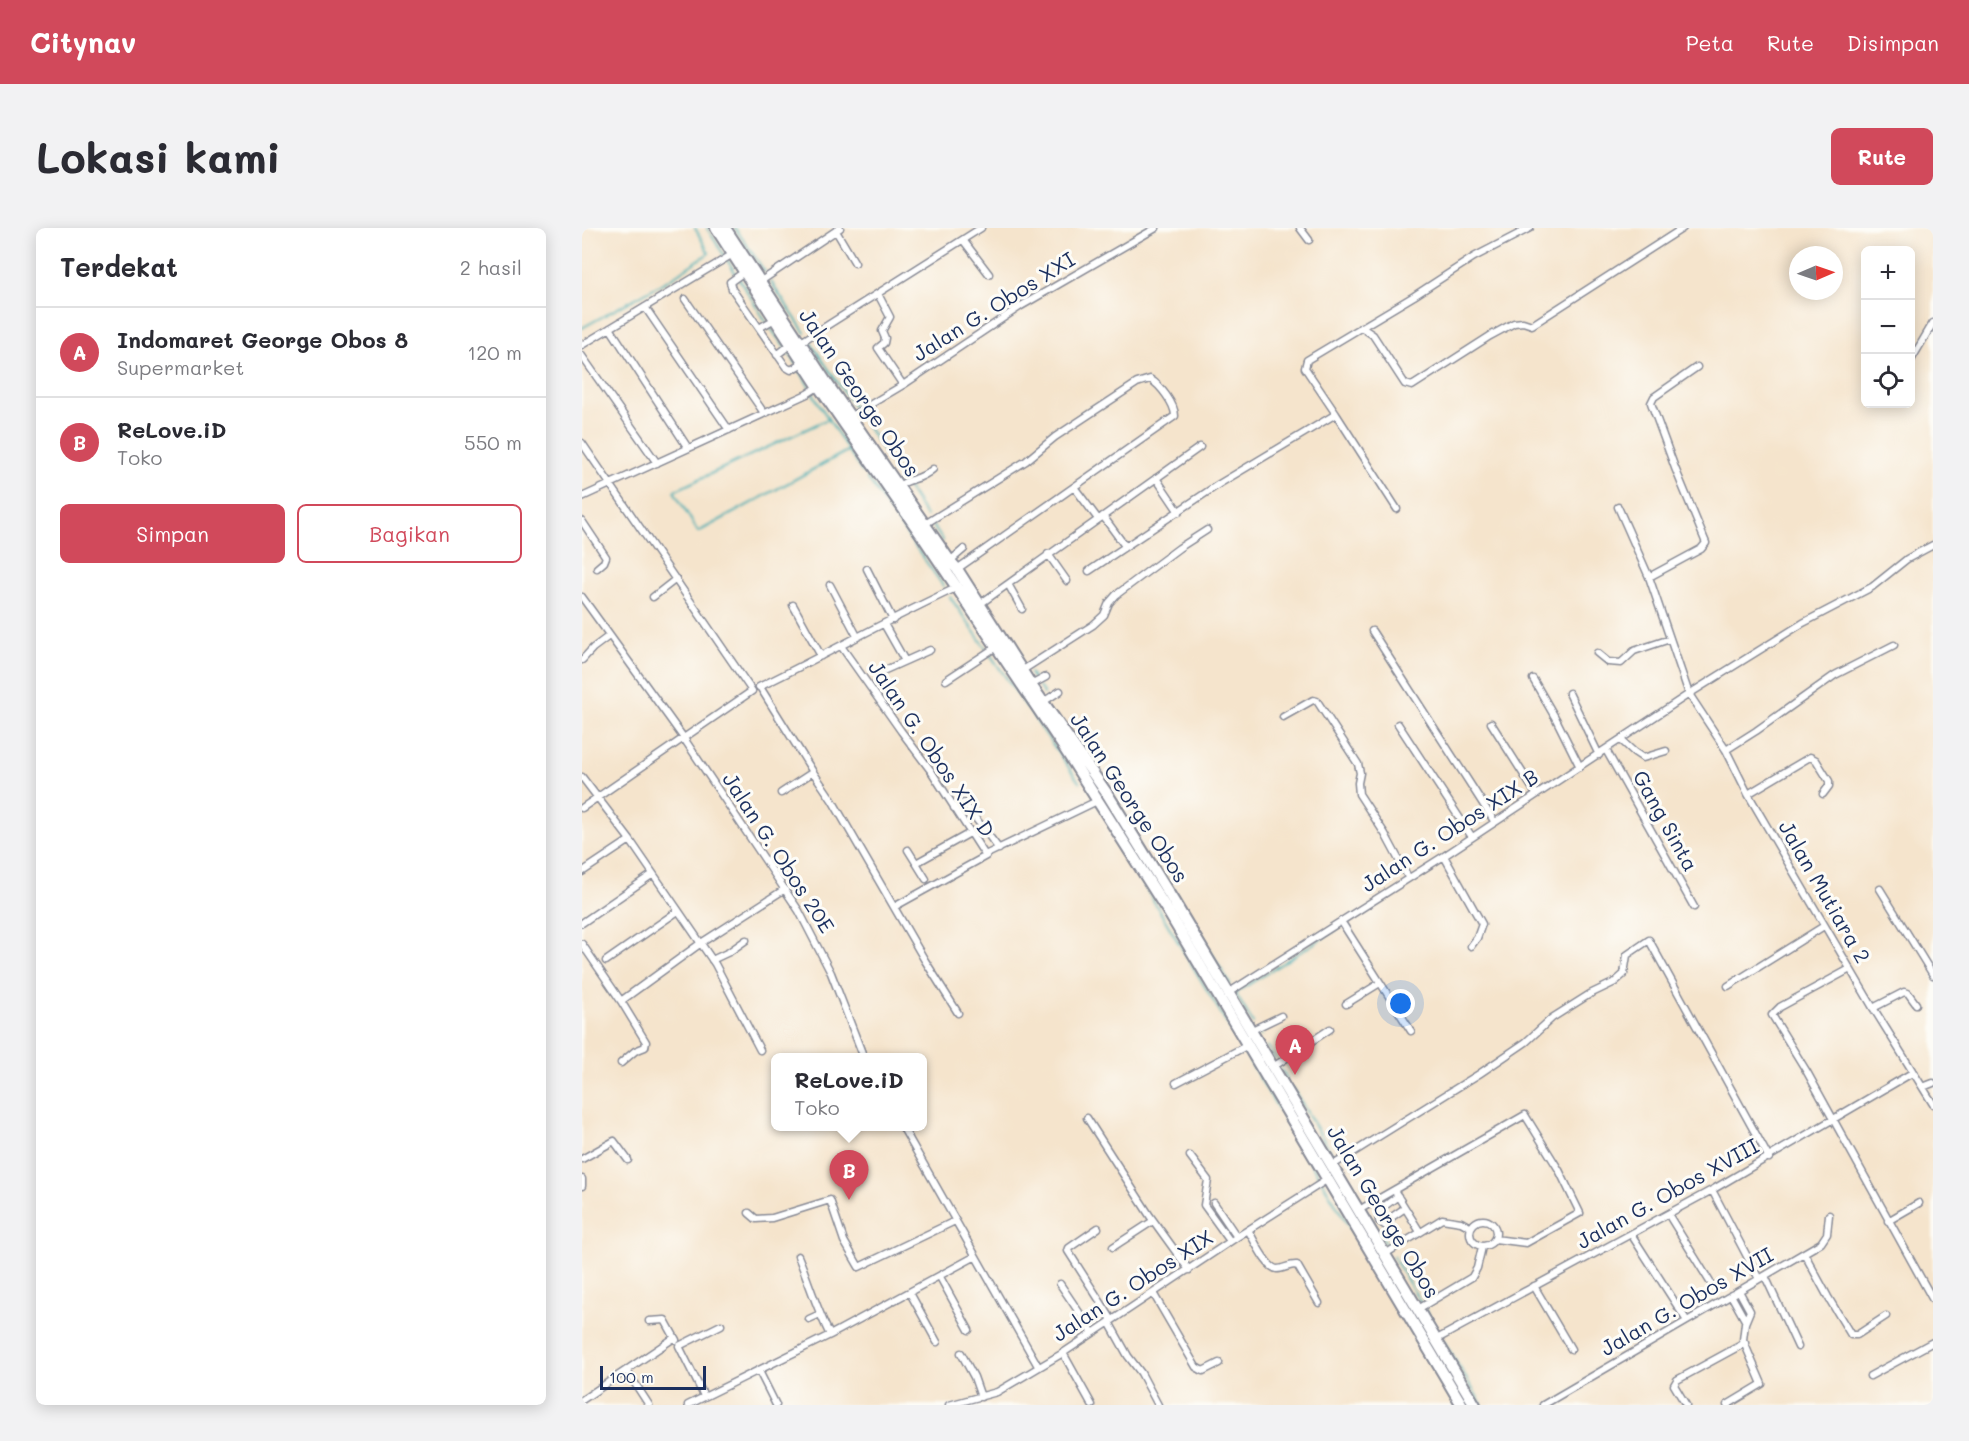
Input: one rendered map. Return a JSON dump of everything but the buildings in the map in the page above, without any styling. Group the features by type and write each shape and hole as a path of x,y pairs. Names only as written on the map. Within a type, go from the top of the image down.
{"main road":[{"name":"Jalan George Obos","path":"716,228 734,254 761,281 788,348 820,386 925,540 1169,913 1462,1405"},
{"name":"Jalan George Obos","path":"725,228 739,274 770,322 800,366 851,416 1107,795 1250,1031 1336,1164 1385,1254 1421,1307 1475,1405"}],"street":[{"path":"788,348 981,228"},
{"name":"Jalan G. Obos XXI","path":"851,416 903,385 1022,306 1156,228"},
{"path":"1300,228 1309,240"},
{"path":"1397,509 1305,368 1305,364 1315,355 1474,257 1530,228"},
{"path":"1361,327 1372,334 1398,374 1410,387 1514,323 1523,322 1532,325 1683,228"},
{"path":"761,281 838,229 855,263"},
{"path":"963,240 989,274"},
{"path":"582,345 734,254"},
{"path":"739,274 730,282 732,289 759,328 788,348"},
{"path":"878,294 890,316 882,331 885,341 878,348 903,385"},
{"path":"686,299 764,413"},
{"path":"645,307 729,430"},
{"path":"759,328 770,322"},
{"path":"1915,356 1933,323"},
{"path":"610,328 688,448"},
{"path":"788,348 788,369 800,366"},
{"path":"582,356 657,463"},
{"path":"1649,577 1701,549 1706,543 1652,407 1654,397 1697,367"},
{"path":"925,524 1026,461 1055,437 1145,380 1155,382 1174,408 1175,416 1074,487 953,565"},
{"path":"582,497 820,386"},
{"path":"1089,571 1219,484 1336,414"},
{"path":"582,443 752,691"},
{"path":"980,604 1200,447"},
{"path":"899,486 904,482 923,478 933,469"},
{"path":"1156,478 1179,512"},
{"path":"1074,487 1125,546"},
{"name":"Jalan Mutiara 2","path":"1618,507 1649,577 1689,694 1726,750 1748,794 1824,926 1933,1104"},
{"path":"582,521 606,557 597,568"},
{"path":"1023,670 1093,626 1104,615 1109,603 1116,595 1207,530"},
{"name":"Jalan G. Obos XIX B","path":"1228,993 1444,856 1689,694 1803,623 1872,587 1907,560 1933,545"},
{"path":"953,565 964,549"},
{"path":"1048,555 1067,581"},
{"path":"867,569 893,620"},
{"path":"652,597 676,579"},
{"path":"1008,584 1022,609"},
{"path":"830,585 857,636"},
{"path":"582,808 752,691 956,588"},
{"name":"Jalan G. Obos 20E","path":"582,597 682,737 785,889 820,949 862,1053"},
{"path":"793,604 821,656"},
{"path":"884,624 905,660"},
{"path":"1372,631 1494,821"},
{"path":"582,660 609,636"},
{"path":"1597,653 1608,662 1621,663 1634,651 1670,639"},
{"path":"1726,750 1835,675 1894,645"},
{"name":"Jalan G. Obos XIX D","path":"841,646 931,771 986,856 1097,801"},
{"path":"946,680 996,647"},
{"path":"883,671 930,650"},
{"path":"1032,685 1046,677"},
{"path":"1533,679 1580,767"},
{"path":"760,687 832,800 958,1012"},
{"path":"1043,702 1060,691"},
{"path":"1569,693 1599,755"},
{"path":"1283,717 1317,700 1358,764 1359,794 1385,834 1408,877"},
{"path":"1491,723 1536,794"},
{"path":"1398,724 1472,837"},
{"path":"1622,740 1643,758 1666,751"},
{"name":"Gang Sinta","path":"1606,750 1694,907"},
{"path":"1748,794 1810,757 1816,760 1829,781 1829,786 1822,794"},
{"path":"781,793 813,772"},
{"path":"582,777 630,840 712,960 760,1050"},
{"path":"954,808 964,803 999,849"},
{"path":"916,863 970,832"},
{"path":"582,872 630,840"},
{"path":"909,850 926,879"},
{"path":"894,907 986,856"},
{"path":"1444,856 1482,924 1478,938 1471,946"},
{"path":"582,923 653,874"},
{"path":"621,1001 700,943 785,889"},
{"path":"1880,889 1933,975"},
{"path":"606,961 678,910"},
{"path":"1341,921 1410,1031"},
{"path":"1728,986 1824,926"},
{"path":"1336,1164 1479,1074 1526,1042 1552,1018 1590,994 1615,982 1624,974 1627,955 1649,939 1769,1158"},
{"path":"712,960 746,940"},
{"path":"582,944 621,1001 646,1044 621,1063"},
{"path":"1850,969 1780,1007 1772,1014 1933,1300"},
{"path":"1346,1004 1380,983"},
{"path":"1873,1008 1904,992 1908,993 1916,1004"},
{"path":"1250,1031 1281,1016"},
{"path":"1273,1067 1330,1029"},
{"path":"1176,1083 1248,1045"},
{"name":"Jalan G. Obos XVIII","path":"1437,1339 1712,1190 1912,1073"},
{"path":"1923,1087 1933,1083"},
{"path":"1362,1208 1396,1193 1525,1115 1581,1210 1580,1214 1526,1243 1495,1239"},
{"path":"1087,1119 1153,1221 1189,1270"},
{"path":"905,1131 945,1200 974,1257 1038,1366"},
{"path":"582,1158 614,1141 628,1160"},
{"path":"1190,1156 1208,1180 1204,1205 1234,1239"},
{"path":"582,1179 582,1186"},
{"name":"Jalan G. Obos XIX","path":"949,1405 997,1392 1063,1353 1328,1179"},
{"path":"1712,1190 1798,1347"},
{"path":"1396,1193 1420,1232"},
{"path":"1396,1193 1394,1201 1378,1211 1379,1221 1387,1227 1399,1245"},
{"path":"749,1213 756,1219 772,1218 830,1200 844,1241 859,1267 955,1221"},
{"path":"1214,1203 1234,1239"},
{"path":"1888,1221 1919,1203"},
{"path":"1387,1227 1386,1220 1405,1208"},
{"path":"1668,1214 1710,1282"},
{"name":"Jalan G. Obos XVII","path":"1543,1405 1762,1278 1824,1239 1829,1215"},
{"path":"1385,1254 1442,1219 1461,1222 1470,1227"},
{"path":"1478,1220 1488,1221 1496,1229 1495,1239 1490,1245 1482,1247 1470,1238 1470,1227 1478,1220"},
{"path":"1113,1247 1153,1221"},
{"path":"1098,1228 1068,1251 1158,1405"},
{"path":"1248,1230 1267,1262 1273,1267 1279,1269 1292,1264 1297,1265 1318,1303"},
{"path":"1631,1234 1687,1321"},
{"path":"1421,1307 1472,1277 1478,1269 1482,1247"},
{"path":"1804,1252 1851,1335 1857,1335 1886,1316"},
{"path":"798,1256 830,1335"},
{"path":"688,1405 830,1335 974,1257"},
{"path":"940,1277 969,1330"},
{"path":"1060,1284 1093,1334"},
{"path":"1534,1286 1571,1349"},
{"path":"1727,1405 1762,1384 1744,1343 1745,1320 1750,1308 1739,1291"},
{"path":"910,1293 937,1342"},
{"path":"1153,1293 1196,1367 1203,1371 1219,1363"},
{"path":"1731,1295 1745,1320"},
{"path":"809,1319 820,1314"},
{"path":"649,1321 665,1320 704,1396"},
{"path":"679,1346 721,1325"},
{"path":"586,1405 582,1400 674,1338"},
{"path":"1870,1376 1933,1342"},
{"path":"1686,1405 1674,1385 1677,1380 1744,1343"},
{"path":"961,1353 981,1396"},
{"path":"1063,1353 1092,1405"},
{"path":"627,1371 649,1405"},
{"path":"759,1371 776,1405"}],"waterway":[{"path":"582,328 670,279 709,253 695,228"},
{"path":"707,228 767,323 796,363 862,472"},
{"path":"735,228 765,272"},
{"path":"771,282 805,333"},
{"path":"811,343 854,407"},
{"path":"861,417 900,477"},
{"path":"828,419 674,491 698,532 849,450"},
{"path":"867,478 944,587"},
{"path":"907,487 926,516"},
{"path":"933,526 943,541"},
{"path":"950,597 1079,782"},
{"path":"1030,673 1033,678"},
{"path":"1039,687 1044,694"},
{"path":"1126,855 1455,1403"},
{"path":"1164,876 1230,984"},
{"path":"1345,923 1355,916"},
{"path":"1253,1023 1235,993 1343,925"},
{"path":"1267,1046 1275,1059"},
{"path":"1281,1069 1287,1079"},
{"path":"1293,1089 1387,1246"},
{"path":"1393,1256 1438,1332"},
{"path":"1444,1342 1482,1405"}],"place":[{"name":"Indomaret George Obos 8","path":"1295,1075"},
{"name":"ReLove.iD","path":"849,1200"}]}
